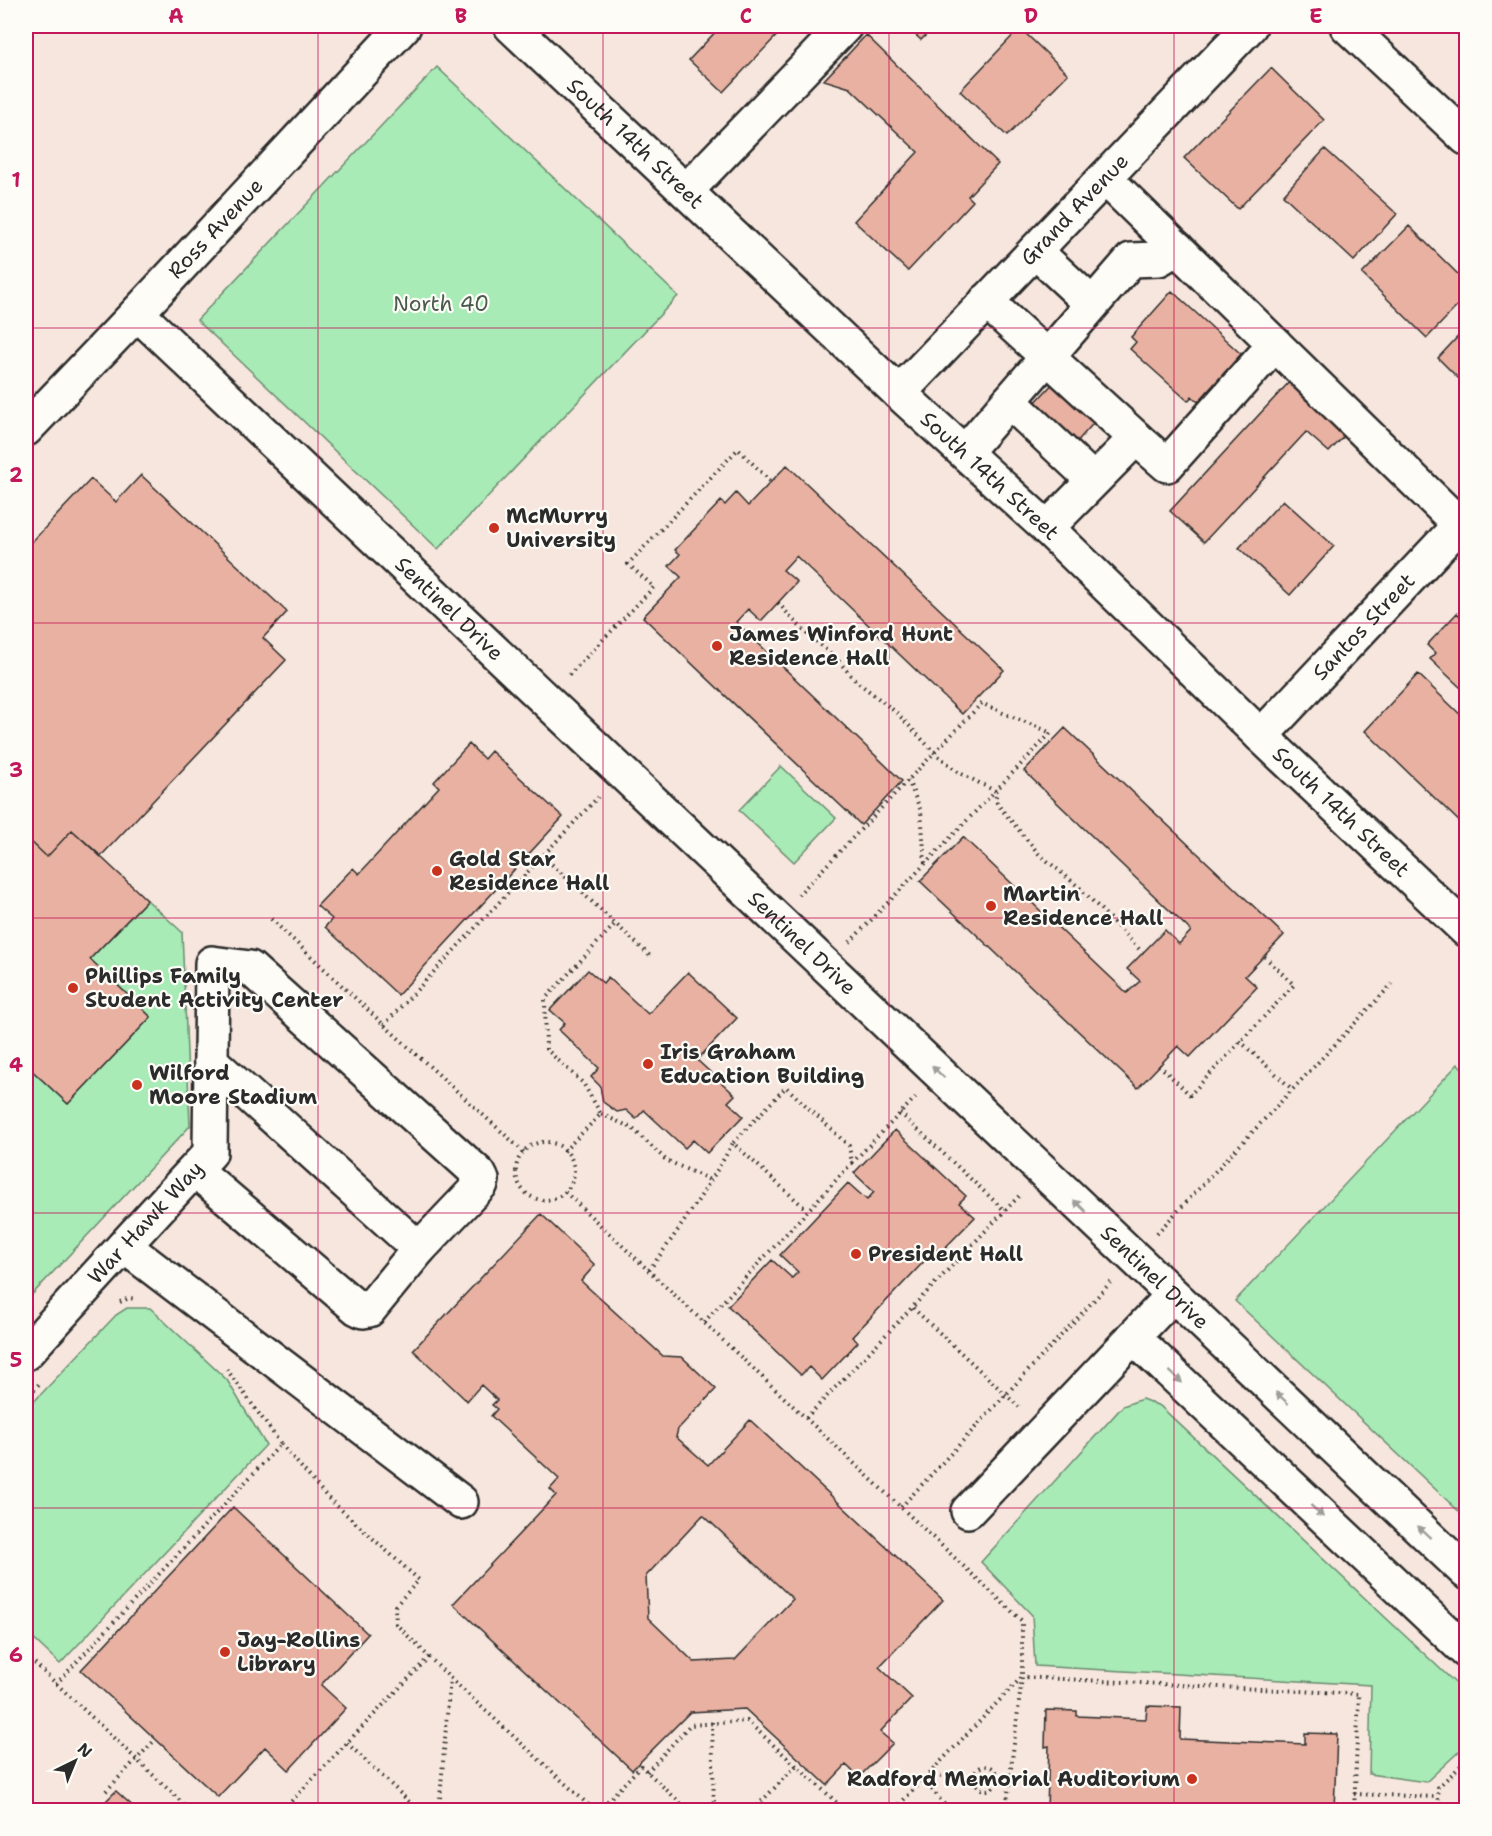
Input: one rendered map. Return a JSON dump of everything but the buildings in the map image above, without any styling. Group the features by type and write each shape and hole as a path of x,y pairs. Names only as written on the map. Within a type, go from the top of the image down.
{"street":[{"name":"Ross Avenue","path":"26,429 404,26"},
{"name":"South 14th Street","path":"511,26 899,393 1047,528 1261,736 1467,930"},
{"path":"686,191 844,26"},
{"name":"Grand Avenue","path":"899,393 1250,26"},
{"path":"1347,26 1467,138"},
{"path":"1105,178 1464,524"},
{"path":"965,452 1131,260 1159,260 1177,248"},
{"path":"1035,251 1092,304"},
{"path":"986,302 1167,465 1275,344"},
{"name":"Sentinel Drive","path":"137,313 1467,1572"},
{"path":"1009,401 1093,480"},
{"path":"1047,528 1136,438"},
{"name":"Santos Street","path":"1261,736 1464,524"},
{"name":"War Hawk Way","path":"26,1353 210,1153 212,963 250,968 479,1174 481,1184 419,1249"},
{"path":"195,1170 363,1311 369,1310 419,1249 211,1060"},
{"path":"124,1246 461,1502"},
{"path":"968,1511 1173,1295"},
{"path":"1133,1337 1467,1651"}],"path":[{"path":"545,700 654,587 628,564 738,449 771,482"},
{"path":"778,603 804,631 836,658 855,680 897,713 934,752 958,772 994,791 997,803 1039,855 1080,888 1143,953"},
{"path":"776,918 982,703 1051,733 827,967"},
{"path":"384,1025 622,772"},
{"path":"908,780 921,811 925,863"},
{"path":"543,856 650,956"},
{"path":"270,919 524,1152"},
{"path":"615,924 545,999 546,1049 583,1083 602,1114 632,1128 666,1160 712,1181"},
{"path":"1159,1065 1190,1095 1294,985 1264,956"},
{"path":"901,1507 1392,984"},
{"path":"1240,1041 1292,1089"},
{"path":"649,1270 712,1181 733,1143 786,1087 849,1146 852,1163"},
{"path":"704,1322 900,1113 1005,1211"},
{"path":"564,1151 602,1114"},
{"path":"543,1143 553,1144 564,1151 573,1164 571,1184 566,1192 558,1197 540,1200 524,1192 516,1175 516,1166 524,1152 533,1145 543,1143"},
{"path":"733,1143 807,1210"},
{"path":"806,1418 1043,1171"},
{"path":"566,1192 1022,1621 1022,1677 1006,1810"},
{"path":"112,1306 129,1298 138,1299"},
{"path":"913,1308 1019,1407"},
{"path":"225,1366 281,1444 328,1498 418,1580 395,1606 396,1624 450,1678 594,1810"},
{"path":"26,1399 41,1382"},
{"path":"56,1684 281,1444"},
{"path":"26,1655 190,1810"},
{"path":"283,1810 429,1657"},
{"path":"894,1810 1022,1677 1359,1694 1353,1810"},
{"path":"439,1810 450,1678"},
{"path":"647,1772 690,1725 747,1721 845,1810"},
{"path":"712,1722 714,1810"},
{"path":"106,1791 154,1741"},
{"path":"347,1743 418,1810"},
{"path":"1443,1810 1438,1806 1438,1787 1467,1761"},
{"path":"599,1810 641,1766 688,1810"},
{"path":"753,1810 796,1766"},
{"path":"987,1766 997,1771 999,1779 995,1787 988,1790 977,1786 974,1778 976,1771 987,1766"},
{"path":"928,1775 974,1778"},
{"path":"999,1779 1010,1780"},
{"path":"924,1780 949,1810"},
{"path":"1354,1794 1437,1797"}],"green space":[{"name":"North 40","path":"437,67 678,296 438,549 197,320"},
{"path":"781,766 836,818 794,862 739,810"},
{"name":"Wilford Moore Stadium","path":"147,900 182,932 190,1126 26,1301 26,1065 68,1104 151,1017 90,959"},
{"path":"1458,1064 1466,1072 1466,1518 1235,1301"},
{"path":"127,1308 150,1308 227,1380 266,1445 60,1664 26,1632 26,1410 116,1315"},
{"path":"1142,1399 1160,1406 1466,1693 1466,1745 1426,1782 1369,1774 1371,1685 1035,1666 1032,1615 981,1562 1123,1406"}],"place":[{"name":"McMurry University","path":"494,528"},
{"name":"James Winford Hunt Residence Hall","path":"717,646"},
{"name":"Gold Star Residence Hall","path":"437,871"},
{"name":"Martin Residence Hall","path":"991,906"},
{"name":"Phillips Family Student Activity Center","path":"73,988"},
{"name":"Iris Graham Education Building","path":"648,1064"},
{"name":"Wilford Moore Stadium","path":"137,1085"},
{"name":"President Hall","path":"856,1254"},
{"name":"Jay-Rollins Library","path":"225,1652"},
{"name":"Radford Memorial Auditorium","path":"1192,1779"}]}
